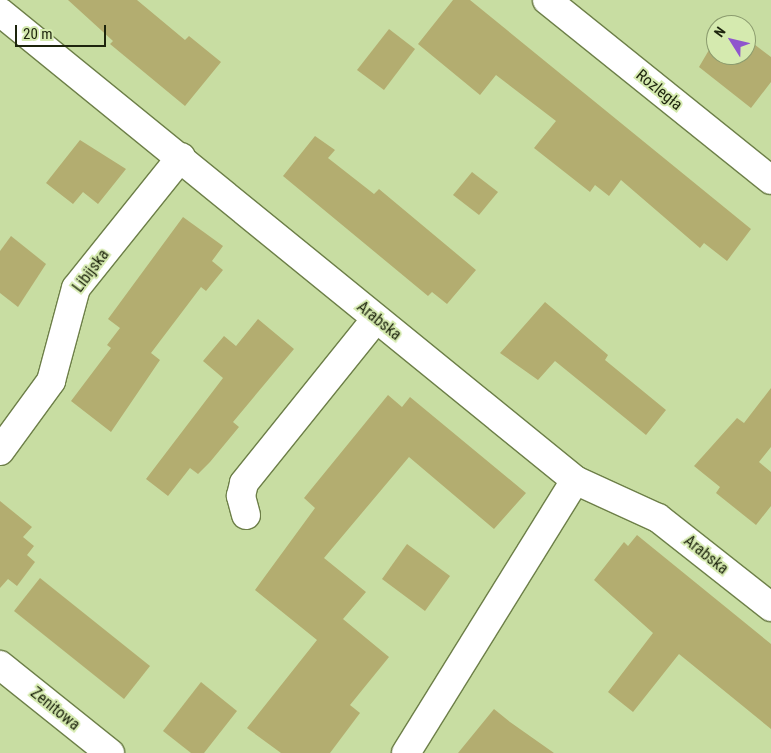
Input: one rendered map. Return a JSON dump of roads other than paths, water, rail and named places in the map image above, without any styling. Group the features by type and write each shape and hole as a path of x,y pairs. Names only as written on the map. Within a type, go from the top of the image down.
{"street":[{"name":"Rozległa","path":"547,0 771,180"},
{"name":"Arabska","path":"0,12 181,157 376,319 575,480 658,518 771,607"},
{"name":"Libijska","path":"0,450 51,381 76,288 181,157"},
{"path":"246,514 241,496 244,483 376,319"},
{"path":"406,753 575,480"},
{"name":"Zenitowa","path":"0,665 110,753"}]}
